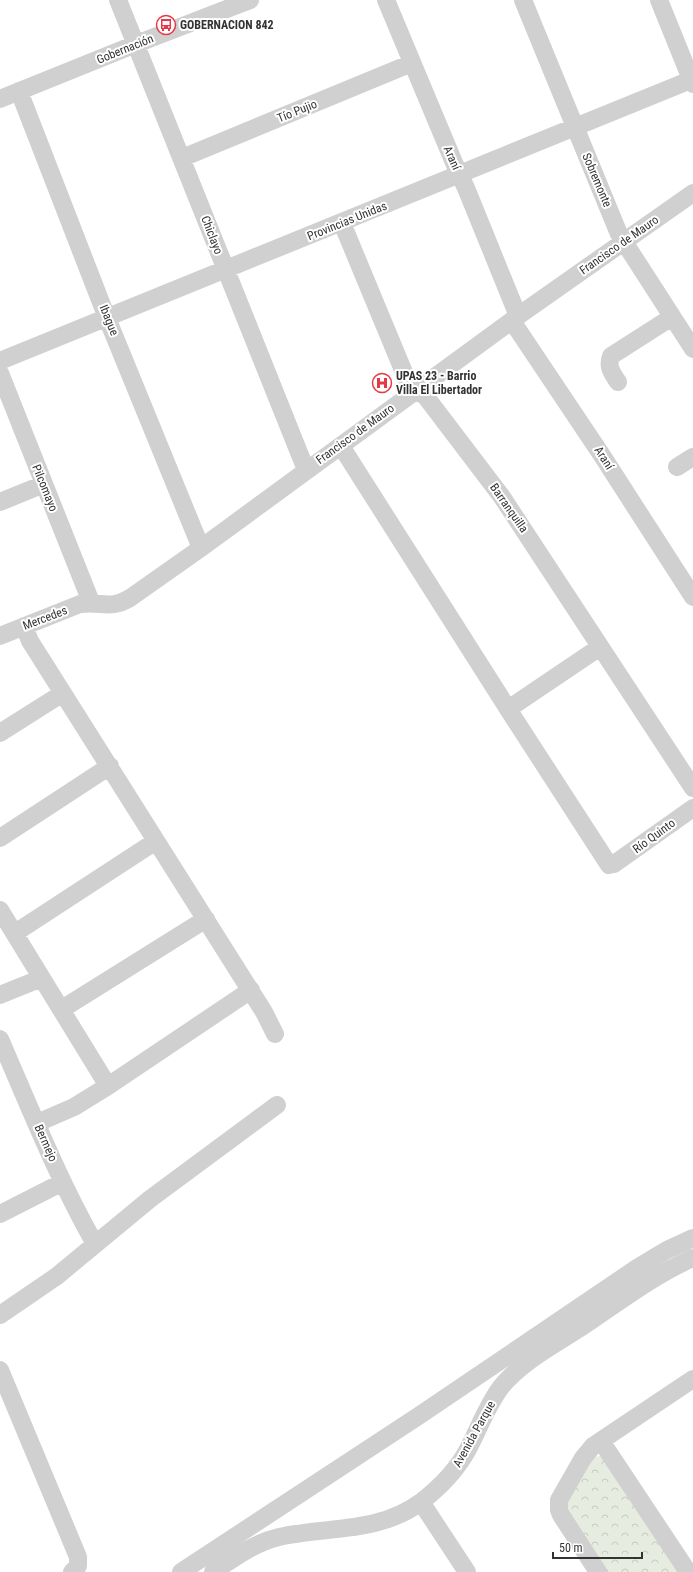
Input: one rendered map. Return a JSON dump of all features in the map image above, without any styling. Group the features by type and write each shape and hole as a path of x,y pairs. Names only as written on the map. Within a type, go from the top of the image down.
{"street":[{"name":"Chiclayo","path":"118,0 306,470"},
{"name":"Gobernación","path":"0,99 250,0"},
{"name":"Araní","path":"386,0 460,175 515,318 693,597"},
{"name":"Sobremonte","path":"523,0 619,234 693,349"},
{"path":"659,0 692,81"},
{"name":"Tío Pujio","path":"182,158 412,63"},
{"name":"Provincias Unidas","path":"0,361 460,175 574,127 692,81"},
{"name":"Ibague","path":"19,91 107,318 201,548"},
{"name":"Francisco de Mauro","path":"91,602 110,605 120,604 201,548 515,318 693,193"},
{"name":"Barranquilla","path":"342,223 408,382 426,397 502,497 693,788"},
{"path":"618,382 611,372 609,363 611,356 672,317"},
{"name":"Pilcomayo","path":"0,373 91,602"},
{"path":"341,446 508,709 600,647"},
{"path":"677,467 693,457"},
{"path":"0,502 44,484"},
{"name":"Mercedes","path":"0,636 80,604 91,602"},
{"path":"24,626 30,641 251,990 275,1034"},
{"path":"0,733 63,693"},
{"name":"Río Quinto","path":"508,709 609,865 614,864 693,808"},
{"path":"0,838 110,766"},
{"path":"15,933 156,841"},
{"path":"0,910 108,1086"},
{"path":"62,1009 206,919"},
{"path":"0,995 42,978"},
{"path":"37,1123 74,1107 108,1086 251,990"},
{"name":"Bermejo","path":"0,1039 63,1182 78,1214 95,1244"},
{"path":"0,1315 57,1276 150,1199 277,1105"},
{"path":"0,1214 63,1182"},
{"path":"181,1572 417,1417 637,1268 667,1250 689,1240 693,1259"},
{"name":"Avenida Parque","path":"213,1572 241,1553 262,1543 298,1533 359,1528 409,1510 421,1502 449,1477 459,1463 493,1398 512,1376 536,1358 661,1274 693,1259"},
{"path":"0,1370 78,1557 78,1566 72,1572"},
{"path":"598,1572 561,1515 559,1510 559,1500 588,1451 600,1441 692,1382"},
{"path":"600,1441 688,1572"},
{"path":"421,1502 466,1572"}],"green space":[{"path":"604,1456 682,1572 605,1572 564,1509 589,1463 595,1457"}],"place":[{"name":"GOBERNACION 842","path":"166,25"},
{"name":"UPAS 23 - Barrio Villa El Libertador","path":"382,383"}]}
